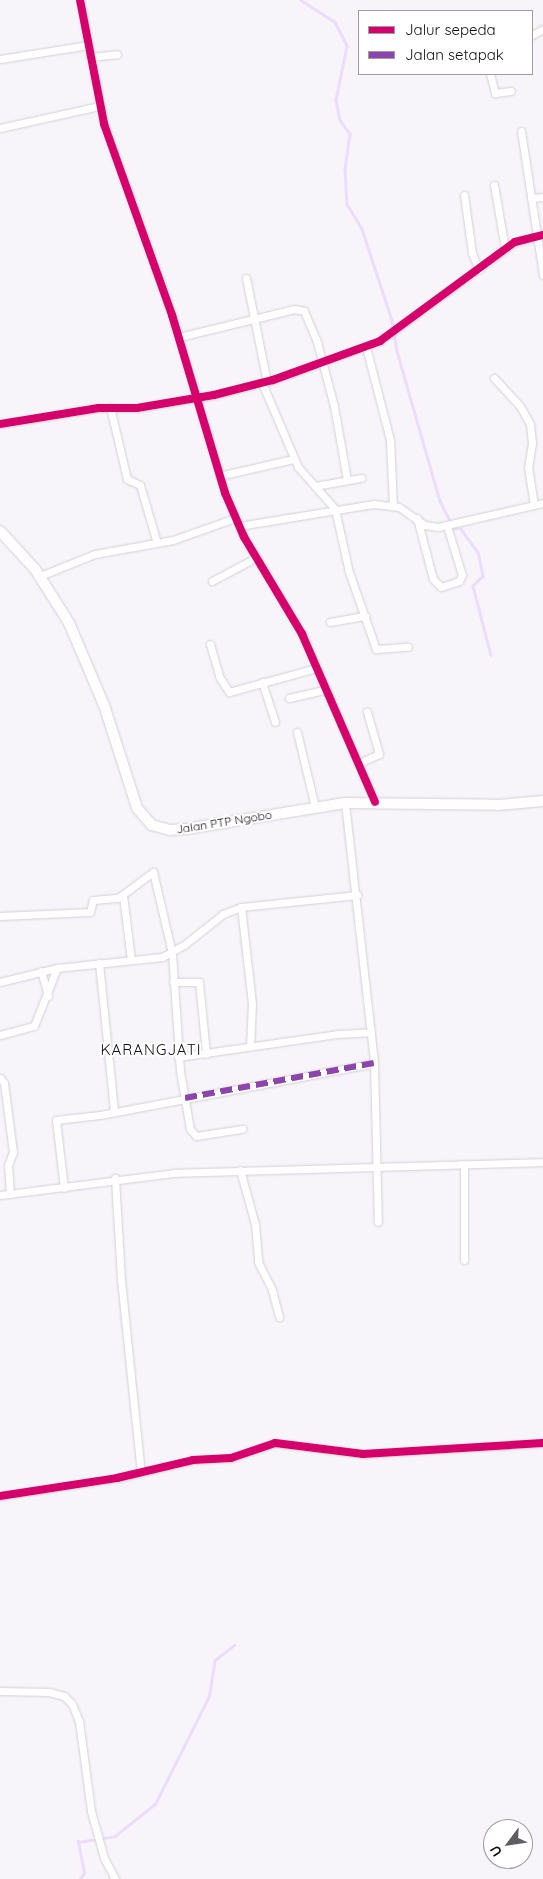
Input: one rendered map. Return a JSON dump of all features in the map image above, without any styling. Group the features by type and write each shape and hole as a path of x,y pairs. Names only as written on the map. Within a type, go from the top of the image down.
{"main road":[{"name":"Jalan PTP Ngobo","path":"0,530 40,576 81,648 104,705 135,802 148,823 163,829 186,829 345,803 498,805 543,801"}],"street":[{"path":"80,0 98,106 179,337 219,476 238,526 286,602 318,668 375,802"},
{"path":"0,59 88,45"},
{"path":"90,57 117,54"},
{"path":"490,75 495,93 511,91"},
{"path":"0,128 98,106"},
{"path":"521,131 531,198 540,235 543,276"},
{"path":"494,185 505,249"},
{"path":"464,195 472,253 479,270"},
{"path":"531,198 543,197"},
{"path":"0,424 110,407 137,408 265,383 322,360 366,347 388,337 505,249 540,235"},
{"path":"246,278 255,319 265,383 294,458 335,509 349,572 376,649 408,647"},
{"path":"179,337 302,309 312,328 322,360 345,457 347,480"},
{"path":"366,347 390,440 393,505"},
{"path":"494,378 520,406 530,424 532,443 528,467 534,505"},
{"path":"110,407 127,479 140,485 157,544"},
{"path":"219,476 294,458"},
{"path":"315,486 361,478"},
{"path":"238,526 366,504 393,505 428,526 448,525 543,503"},
{"path":"40,576 109,550 157,544 235,518"},
{"path":"417,518 433,579 441,587 456,582 462,575 448,525"},
{"path":"212,581 257,556"},
{"path":"330,622 365,616"},
{"path":"210,644 224,689 234,691 318,668"},
{"path":"262,682 274,722"},
{"path":"289,698 327,689"},
{"path":"359,763 378,754 367,712"},
{"path":"297,732 315,807"},
{"path":"345,803 357,895 374,1062 378,1222"},
{"path":"0,916 86,913 92,909 93,900 111,900 124,895 153,872 172,954 178,1057 189,1123 196,1136 242,1129"},
{"path":"124,895 131,960"},
{"path":"0,982 57,968 172,954 223,914 241,907 357,895"},
{"path":"241,907 252,1004 250,1046"},
{"path":"99,963 114,1111"},
{"path":"0,1035 34,1026 48,996 57,968"},
{"path":"41,971 48,996"},
{"path":"173,982 199,982 206,1054"},
{"path":"178,1057 250,1046 371,1032"},
{"path":"64,1188 56,1120 114,1111 374,1062"},
{"path":"0,1078 4,1083 13,1152 8,1164 10,1194"},
{"path":"0,1195 64,1188 115,1178 240,1170 543,1162"},
{"path":"464,1164 464,1260"},
{"path":"240,1170 254,1224 258,1262 272,1290 279,1317"},
{"path":"115,1178 121,1280 141,1473"},
{"path":"0,1496 141,1473 192,1460 231,1458 256,1447 275,1443 364,1454 543,1443"},
{"path":"0,1691 48,1692 64,1696 72,1704 82,1740 91,1811 104,1858 115,1879"}],"waterway":[{"path":"301,0 335,22 347,46 336,100 340,120 350,134 345,168 347,204 362,229 392,320 397,351 440,501 454,529 461,529 478,552 483,576 473,586 491,655"},
{"path":"80,1879 84,1873 78,1842 115,1836 155,1804 209,1696 215,1660 234,1645"}],"marked path":[{"path":"185,1098 374,1063"}],"cycle path":[{"path":"80,0 104,124 172,315 225,493 244,537 302,634 375,802"},
{"path":"0,424 99,408 137,408 214,395 273,380 380,341 515,242 543,235"},
{"path":"0,1496 117,1478 193,1460 231,1458 275,1443 363,1454 543,1443"}],"district":[{"name":"KARANGJATI","path":"151,1050"}]}
